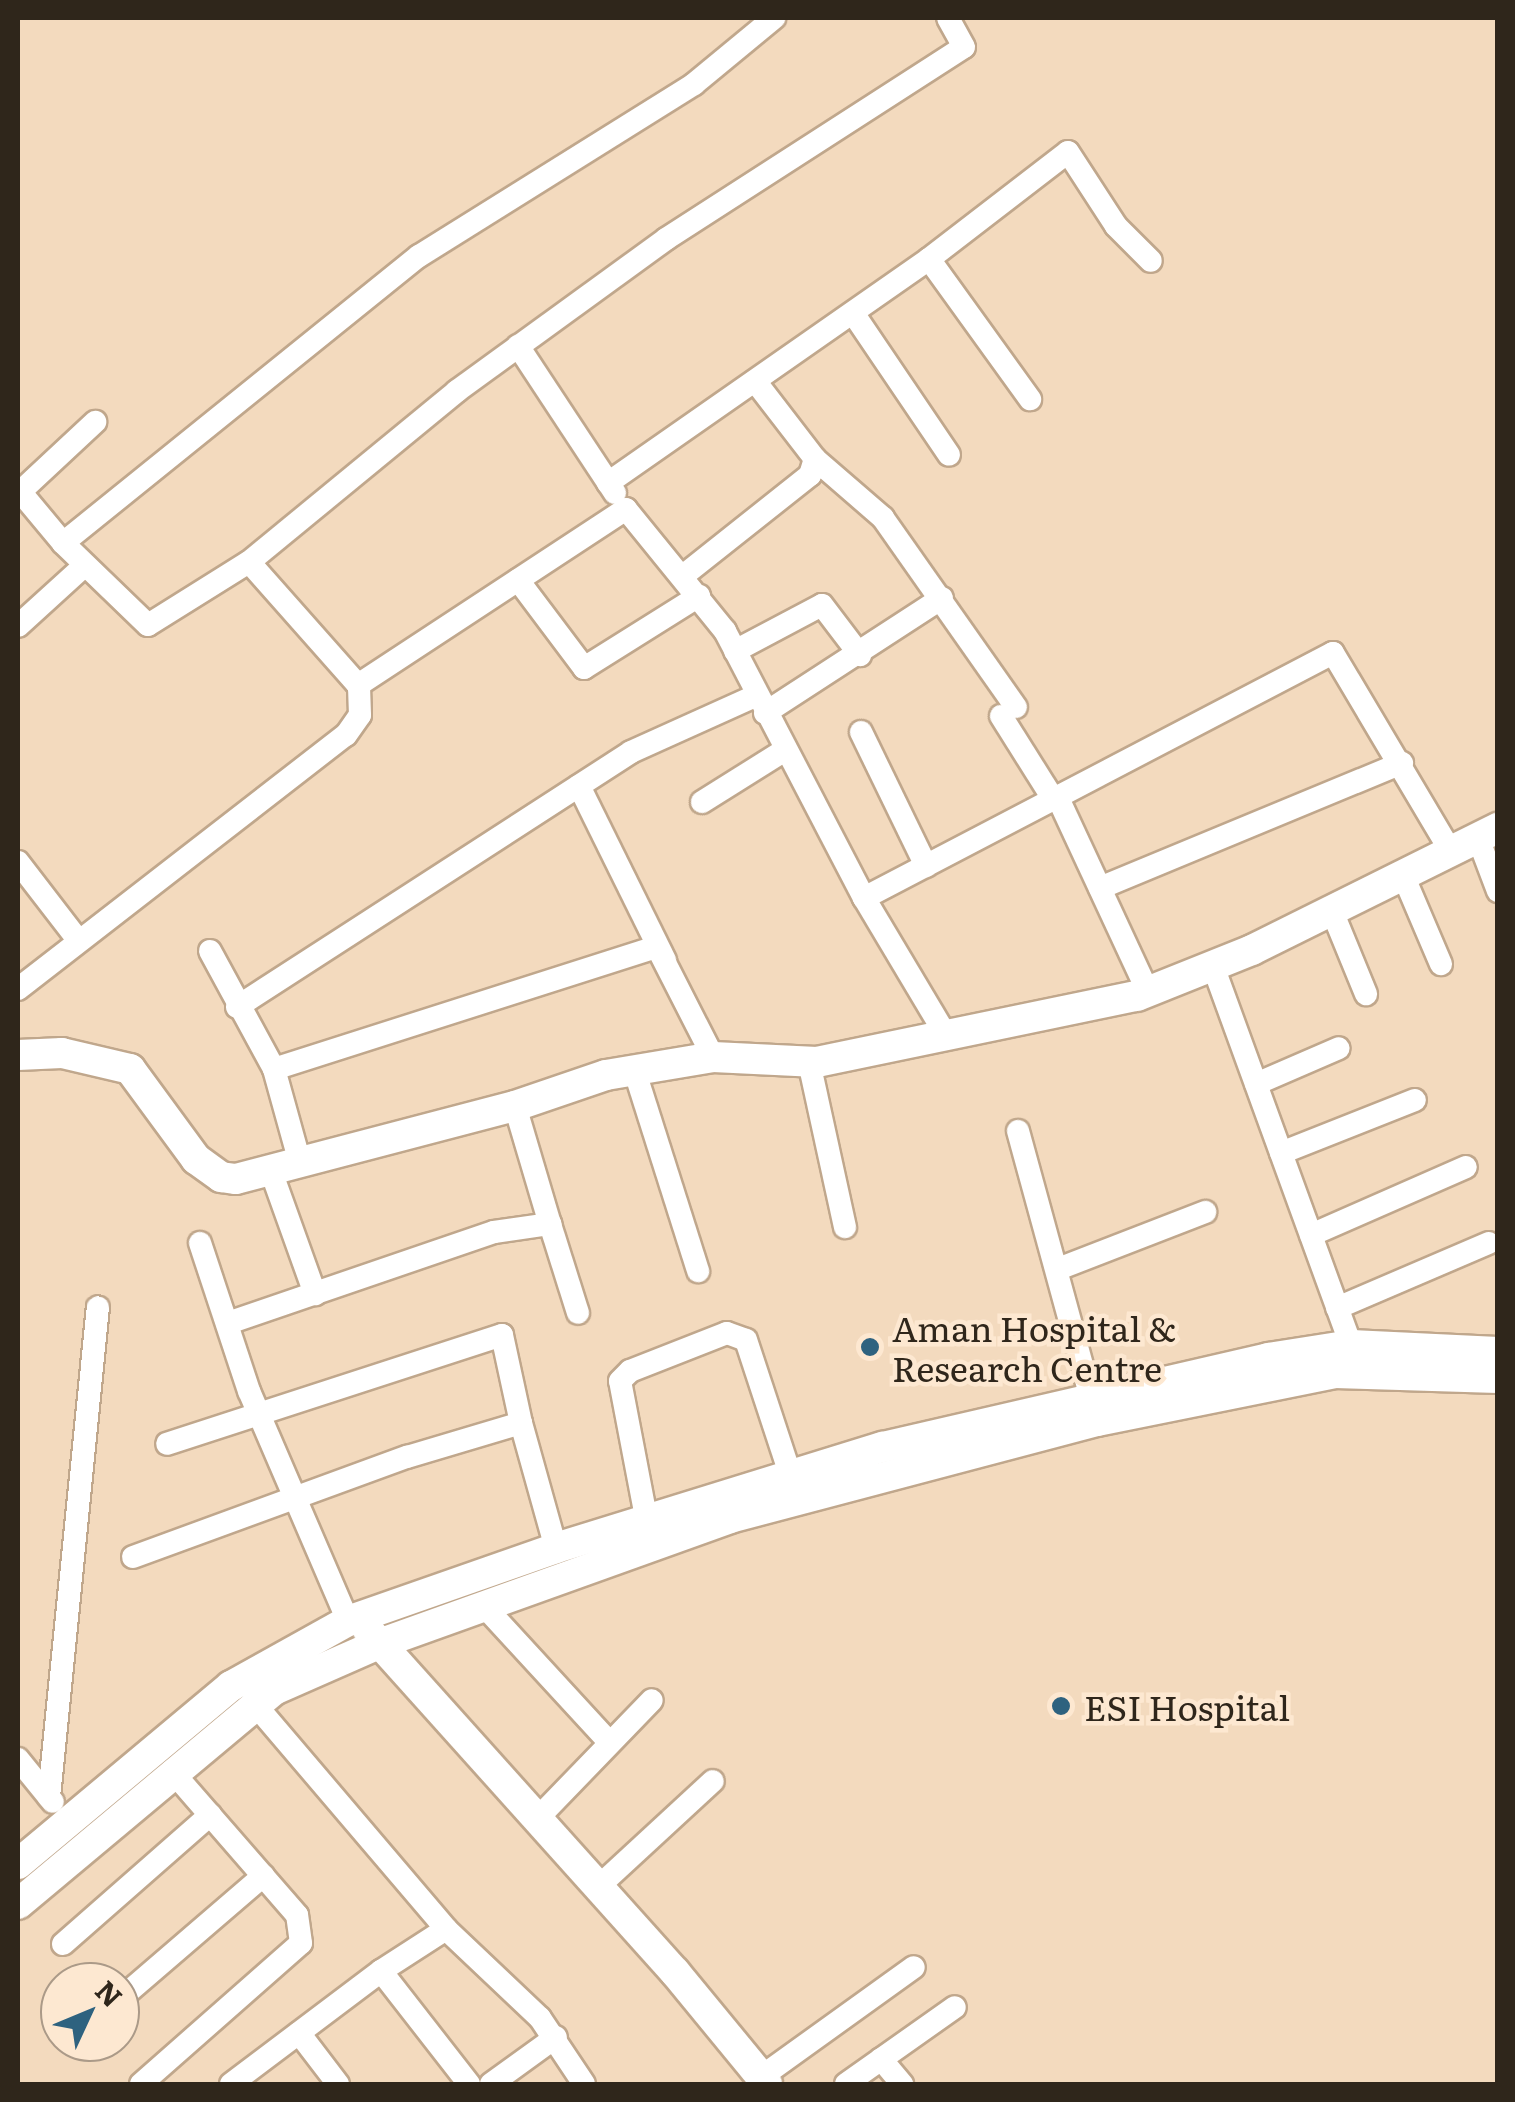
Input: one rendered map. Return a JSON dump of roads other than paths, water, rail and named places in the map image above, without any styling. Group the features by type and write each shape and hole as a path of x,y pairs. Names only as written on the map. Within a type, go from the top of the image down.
{"street":[{"path":"64,543 419,256 694,84 774,18"},
{"path":"94,422 19,490 84,566 148,624 249,562 518,346 666,239 964,46 948,18"},
{"path":"608,483 929,259 1068,152 1116,226 1151,261"},
{"path":"929,259 1030,398"},
{"path":"853,312 949,456"},
{"path":"518,346 626,509 684,575 735,651 864,898 947,1037"},
{"path":"755,382 815,459 884,518 942,598 1056,799 1148,992"},
{"path":"684,575 810,475 815,459"},
{"path":"358,685 626,509"},
{"path":"18,989 346,735 360,715 358,685 249,562"},
{"path":"18,626 84,566"},
{"path":"518,580 584,668 699,596"},
{"path":"236,1006 631,752 761,704 860,654 942,598"},
{"path":"735,651 822,604 860,654"},
{"path":"864,898 1333,653 1402,763 1475,839 1498,892"},
{"path":"861,732 926,866"},
{"path":"702,802 784,750"},
{"path":"1100,888 1402,763"},
{"path":"579,786 713,1057"},
{"path":"18,1055 62,1053 130,1069 207,1170 236,1179 515,1106 606,1075 713,1057 810,1062 947,1037 1148,992 1332,911 1475,839"},
{"path":"18,862 78,940"},
{"path":"1403,876 1441,964"},
{"path":"1332,911 1366,994"},
{"path":"274,1069 657,947 713,1057"},
{"path":"210,951 236,1006 274,1069 286,1168 314,1294"},
{"path":"1214,966 1356,1358"},
{"path":"1256,1084 1339,1048"},
{"path":"810,1062 845,1227"},
{"path":"635,1072 698,1271"},
{"path":"1282,1153 1415,1100"},
{"path":"515,1106 578,1312"},
{"path":"1018,1131 1092,1396"},
{"path":"1311,1236 1466,1167"},
{"path":"1058,1269 1205,1212"},
{"path":"228,1322 494,1232 550,1224"},
{"path":"200,1243 292,1499 354,1619 598,1887 764,2082 914,1966"},
{"path":"1337,1308 1489,1243"},
{"path":"58,1808 98,1307"},
{"path":"168,1444 502,1334 521,1423 556,1548"},
{"path":"646,1517 620,1381 630,1371 727,1334 746,1340 790,1472"},
{"path":"18,1864 58,1808 232,1686 354,1619 556,1548 790,1472 1092,1396 1356,1358 1498,1352"},
{"path":"18,1904 254,1702 376,1645 741,1514 1356,1358 1498,1378"},
{"path":"133,1557 521,1423"},
{"path":"484,1606 610,1743"},
{"path":"537,1819 652,1700"},
{"path":"254,1702 446,1929 556,2038 584,2084"},
{"path":"18,1758 87,1844"},
{"path":"141,2084 301,1943 298,1915 172,1771"},
{"path":"598,1887 713,1781"},
{"path":"63,1944 210,1815"},
{"path":"140,1982 263,1876"},
{"path":"231,2084 381,1971 446,1929"},
{"path":"381,1971 469,2084"},
{"path":"846,2084 954,2007"},
{"path":"299,2033 338,2084"},
{"path":"492,2084 556,2038"},
{"path":"881,2059 902,2084"}],"place":[{"name":"Aman Hospital & Research Centre","path":"870,1347"},
{"name":"ESI Hospital","path":"1061,1706"}]}
